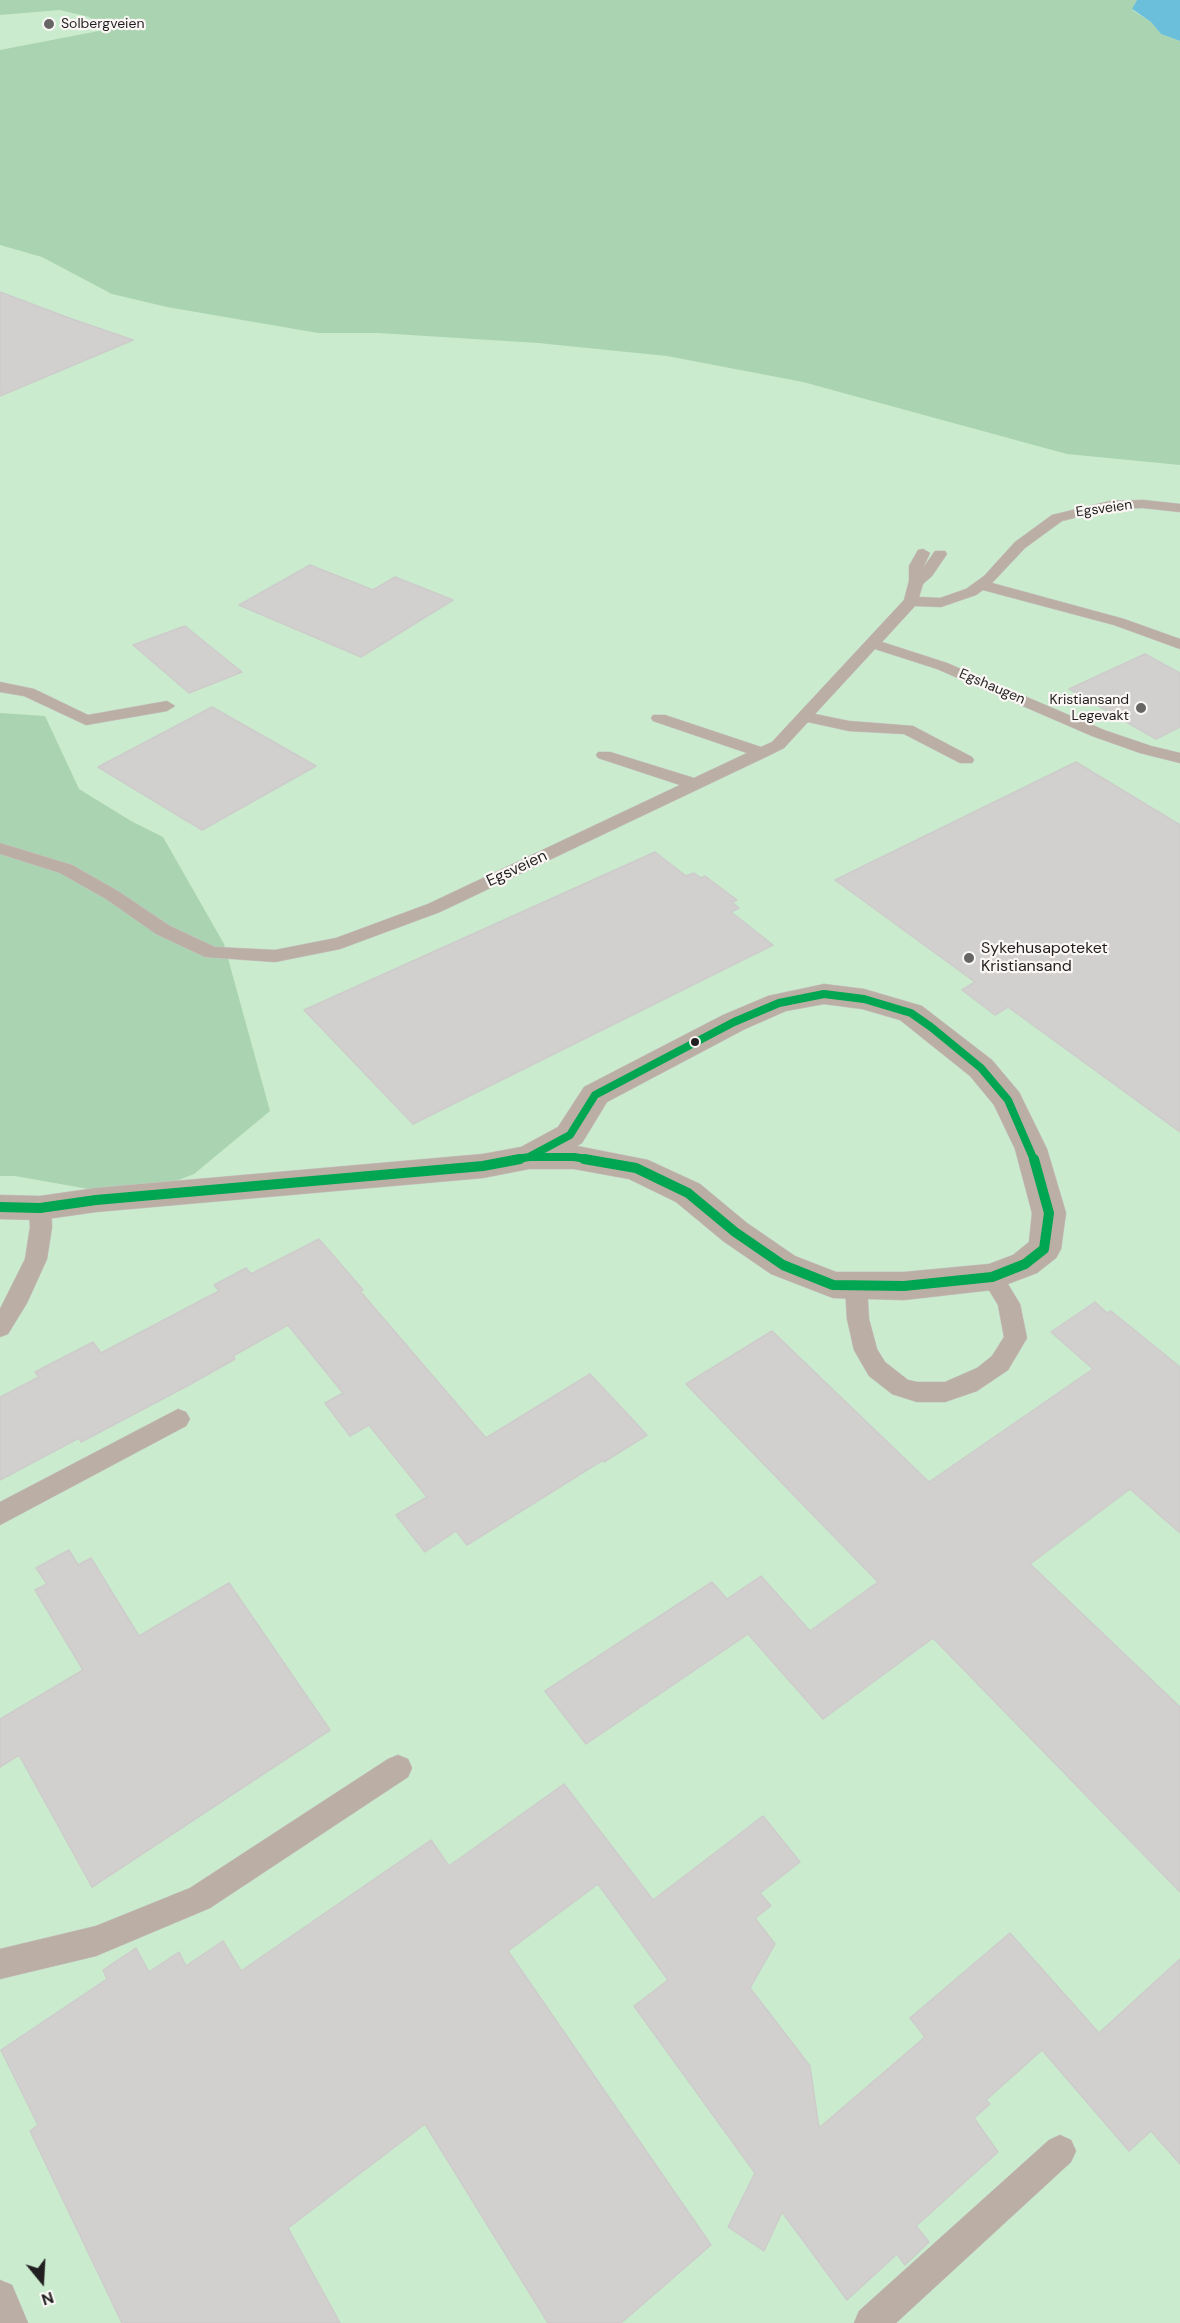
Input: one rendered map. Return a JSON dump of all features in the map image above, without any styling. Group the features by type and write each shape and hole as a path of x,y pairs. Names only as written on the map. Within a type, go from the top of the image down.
{"street":[{"path":"0,1207 40,1208 96,1200 483,1166 529,1157 574,1157 636,1168 688,1193 735,1232 783,1265 833,1285 904,1286 992,1277 1025,1264 1044,1249 1049,1214 1031,1149 1008,1100 981,1068 949,1040 910,1013 864,999 824,994 779,1003 734,1022 595,1095 588,1111 570,1135 529,1157"}],"lane":[{"name":"Egsveien","path":"0,849 66,869 112,895 163,930 212,952 275,956 340,943 434,908 778,745 911,601 941,603 971,592 982,585 1039,529 1067,515 1122,504 1180,508"},
{"path":"911,601 916,581 916,566 923,554"},
{"path":"916,581 927,573 940,554"},
{"path":"982,585 1119,622 1180,644"},
{"name":"Egshaugen","path":"871,643 942,666 1098,733 1180,758"},
{"path":"0,687 28,692 86,720 167,706"},
{"path":"803,716 849,726 907,729 966,760"},
{"path":"659,718 762,753"},
{"path":"604,755 696,784"},
{"path":"0,1328 19,1297 36,1259 41,1227 40,1208"},
{"path":"856,1286 858,1319 866,1350 877,1369 900,1387 917,1392 945,1392 969,1384 985,1375 1000,1363 1016,1338 1009,1304 992,1277"},
{"path":"0,1514 178,1419"},
{"path":"0,1964 96,1941 200,1898 398,1768"},
{"path":"871,2323 1060,2151"},
{"path":"0,2296 11,2323"}],"green space":[{"path":"0,0 1180,0 1180,2323 0,2323"},
{"path":"0,0 1137,0 1132,10 1151,22 1161,34 1180,41 1180,465 1067,454 803,382 667,356 538,343 378,333 318,333 167,307 112,294 42,257 0,245 0,50 104,30 89,17 60,10 0,15"},
{"path":"0,713 45,716 79,789 131,821 163,837 224,944 270,1111 194,1174 134,1197 15,1176 0,1176"}],"water":[{"path":"1137,0 1180,0 1180,41 1161,34 1151,22 1132,9"}],"building":[{"path":"0,292 69,318 133,340 0,396"},
{"path":"310,565 373,590 395,577 453,600 361,657 239,605"},
{"path":"185,626 242,672 189,693 133,645"},
{"name":"Kristiansand Legevakt","path":"1145,654 1180,673 1180,727 1156,739 1069,689"},
{"path":"212,707 316,766 202,830 98,767"},
{"path":"1076,762 1180,825 1180,1132 1008,1007 995,1015 962,990 975,982 835,880"},
{"path":"655,852 686,876 694,873 701,878 705,876 737,900 732,902 739,908 731,912 773,945 413,1124 304,1010"},
{"path":"319,1239 363,1290 360,1291 486,1438 590,1374 647,1435 467,1545 456,1531 425,1552 396,1515 427,1497 369,1425 350,1436 325,1403 343,1393 288,1325 233,1356 235,1359 189,1385 81,1442 79,1438 0,1480 0,1397 39,1377 35,1372 93,1342 101,1353 219,1291 214,1285 246,1268 251,1274"},
{"path":"1095,1302 1107,1313 1111,1311 1180,1367 1180,1533 1130,1489 1030,1564 1180,1707 1180,1892 933,1638 823,1719 748,1634 586,1744 545,1691 712,1582 727,1599 761,1576 810,1631 878,1582 686,1384 772,1331 929,1482 1093,1369 1051,1332"},
{"path":"69,1550 78,1565 91,1558 139,1636 229,1583 330,1730 92,1887 19,1755 0,1767 0,1719 83,1670 35,1590 47,1584 36,1568"},
{"path":"564,1784 653,1900 763,1816 800,1862 760,1893 771,1906 755,1918 775,1944 750,1988 810,2066 819,2128 925,2037 910,2018 1010,1933 1099,2033 1180,1959 1180,2164 1151,2131 1129,2151 1042,2050 986,2100 990,2104 974,2118 998,2152 916,2226 929,2242 905,2265 897,2254 847,2300 782,2212 764,2251 728,2227 755,2173 634,2006 668,1980 598,1884 508,1951 711,2245 621,2323 548,2323 425,2124 288,2228 340,2323 122,2323 30,2131 38,2125 1,2050 107,1979 103,1970 136,1948 149,1972 179,1952 186,1966 223,1941 241,1971 431,1840 449,1866"}],"transit line":[{"path":"0,1207 40,1208 96,1200 483,1166 529,1157 574,1157 636,1168 688,1193 735,1232 783,1265 833,1285 904,1286 992,1277 1025,1264 1044,1249 1046,1243 1049,1213 1031,1149 1008,1100 981,1068 931,1027 911,1013 864,999 824,994 779,1003 734,1022 595,1095 570,1135 529,1157"}],"place":[{"name":"Solbergveien","path":"49,24"},
{"name":"Kristiansand Legevakt","path":"1141,708"},
{"name":"Sykehusapoteket Kristiansand","path":"969,958"}]}
